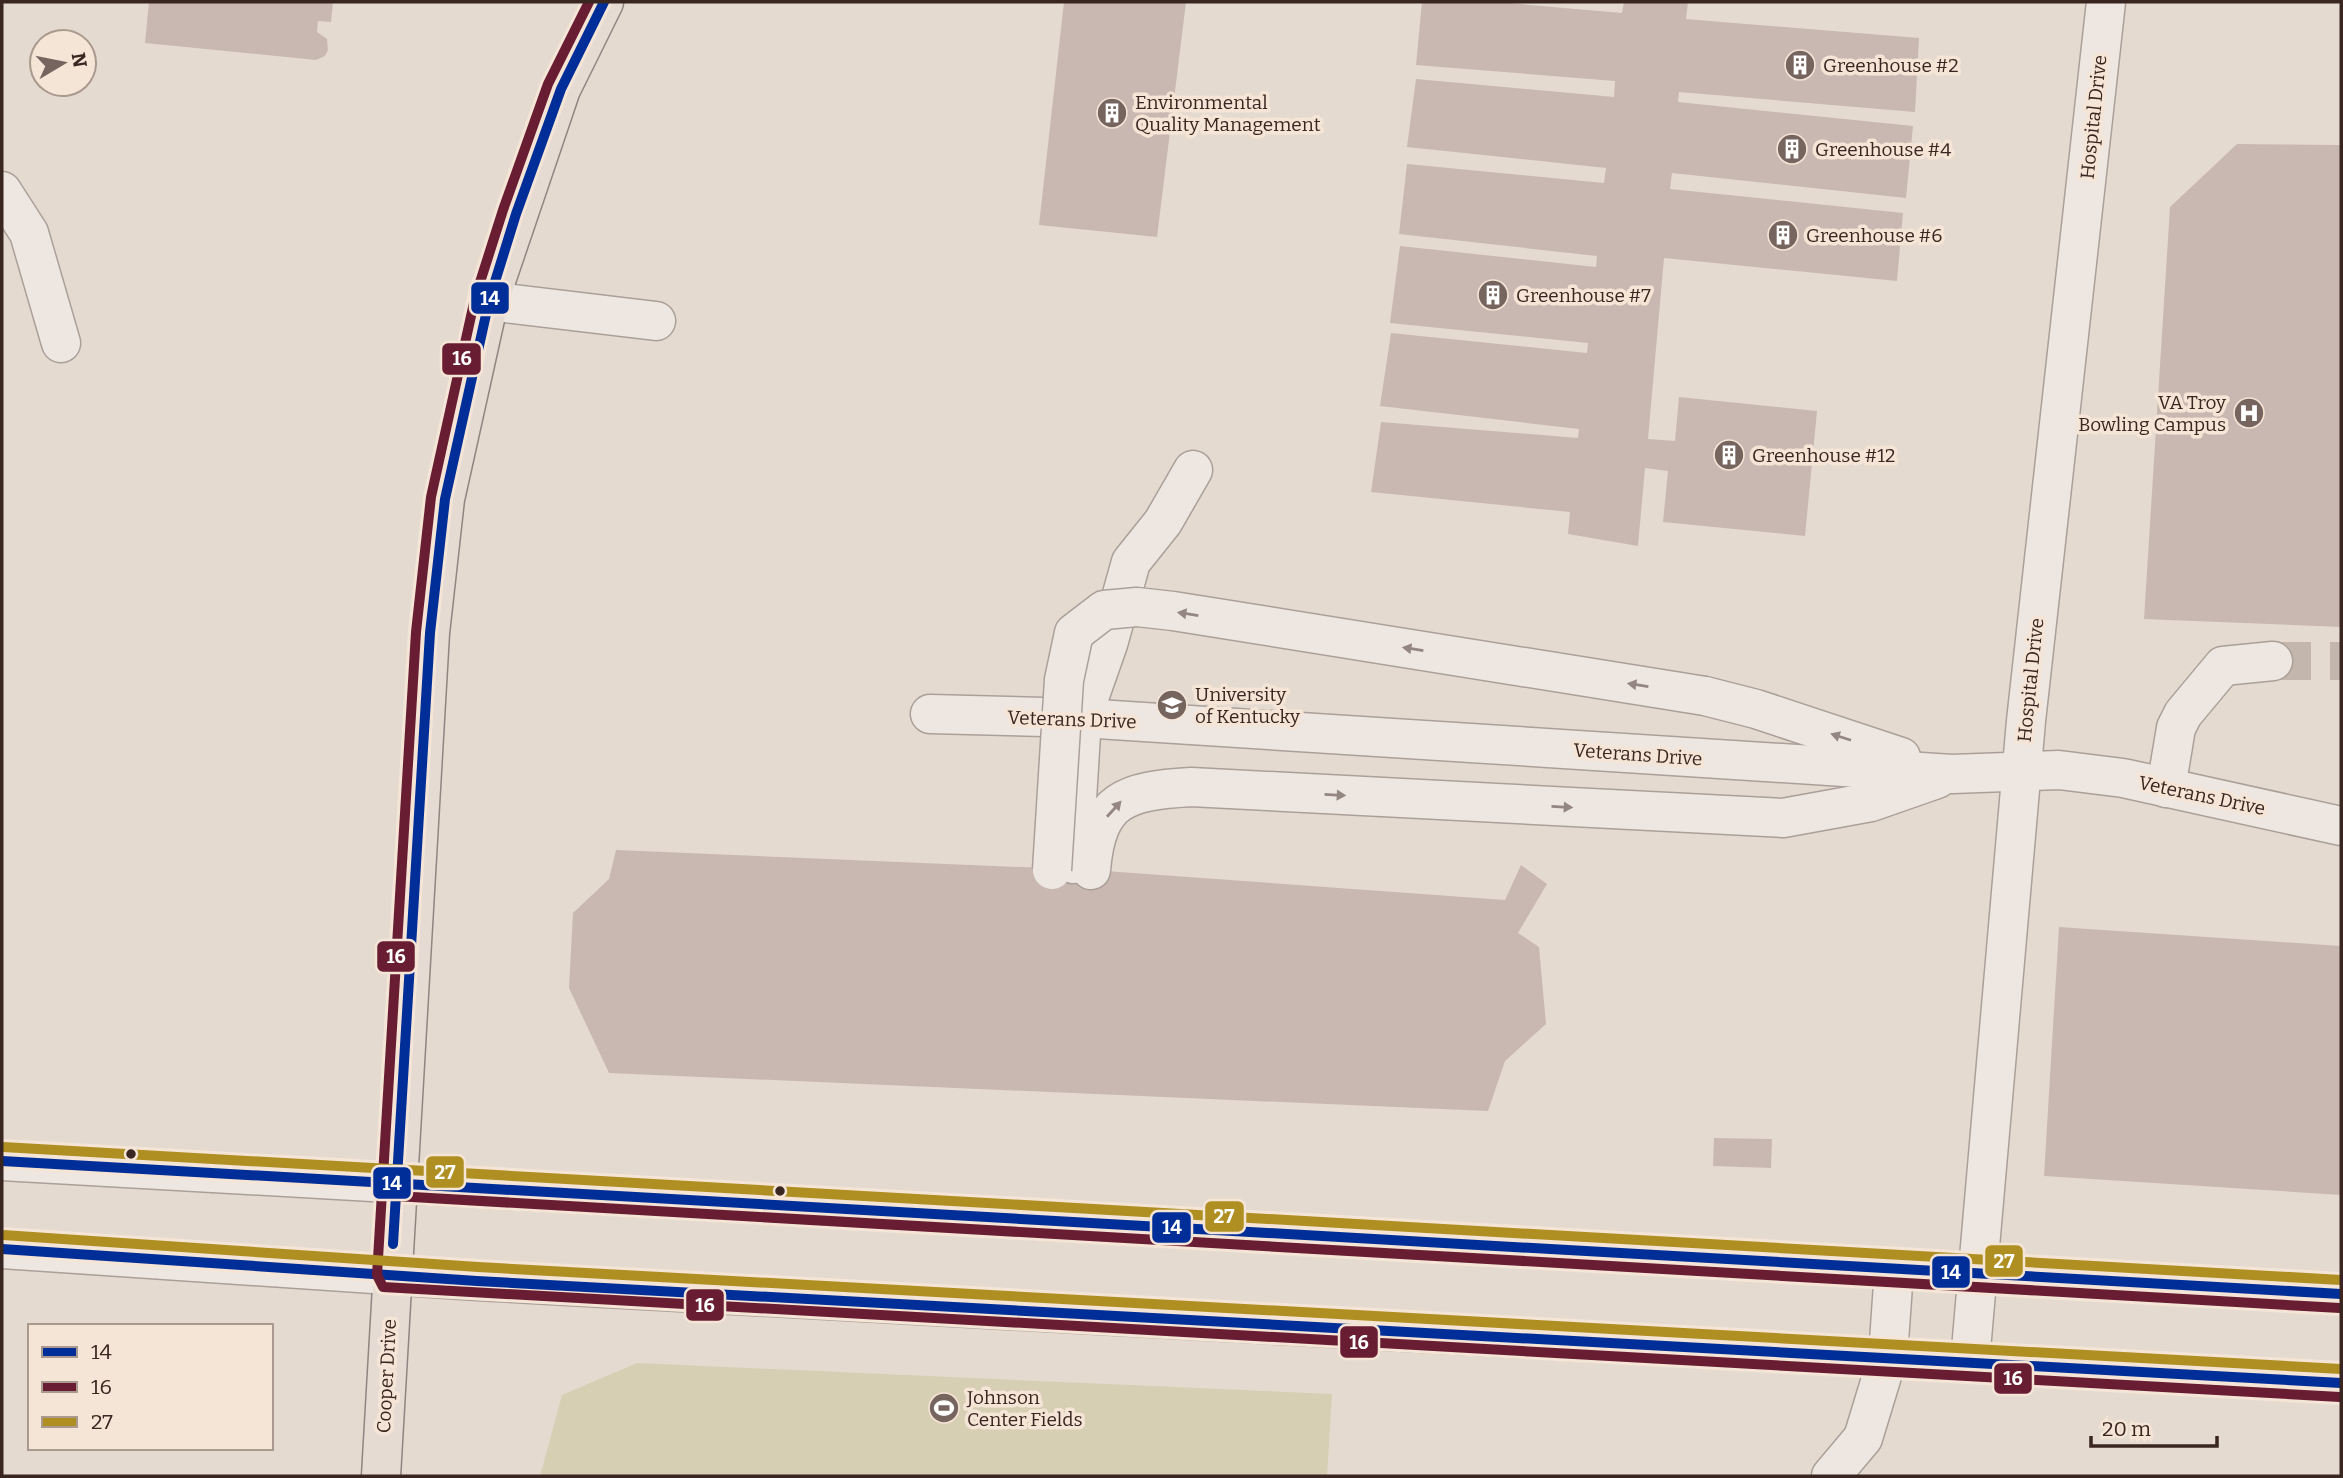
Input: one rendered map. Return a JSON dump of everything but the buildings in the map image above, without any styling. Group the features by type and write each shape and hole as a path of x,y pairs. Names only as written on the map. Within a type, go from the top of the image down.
{"main road":[{"name":"Cooper Drive","path":"381,1476 430,633 445,499 489,301 561,89 604,2"}],"street":[{"name":"Hospital Drive","path":"1970,1361 2021,770 2106,2"},
{"path":"2,191 29,233 61,342"},
{"path":"489,301 656,321"},
{"path":"1072,870 1082,718 1108,644 1130,562 1163,522 1193,470"},
{"path":"1072,870 1064,680 1074,633 1104,610 1137,607 1173,611 1705,696 1756,709 1952,774"},
{"path":"2166,788 2176,728 2183,714 2223,666 2273,661"},
{"name":"Veterans Drive","path":"930,714 1082,718 1952,774 2021,770 2112,777 2341,826"},
{"path":"1072,870 1093,843 1100,825 1125,796 1151,789 1192,787 1783,818 1871,802 1952,774"},
{"path":"2,1161 2341,1294"},
{"path":"2,1249 391,1276 1888,1356 2341,1383"},
{"path":"1831,1476 1863,1438 1888,1356 1894,1270"}],"shaded area":[{"name":"Johnson Center Fields","path":"637,1363 1332,1394 1327,1476 540,1476 562,1395"}],"tunnel":[{"path":"2273,661 2341,661"}],"transit line":[{"name":"16","path":"589,2 548,84 503,210 475,298 431,497 416,632 377,1275 383,1287 2340,1397"},
{"name":"14","path":"393,1244 430,633 445,499 489,301 516,214 561,89 604,2"},
{"name":"27","path":"3,1147 2341,1280"},
{"name":"14","path":"2,1161 2341,1294"},
{"name":"16","path":"395,1196 2340,1308"},
{"name":"27","path":"3,1235 478,1267 2341,1369"},
{"name":"14","path":"2,1249 477,1281 2341,1383"}],"place":[{"name":"Greenhouse #2","path":"1800,65"},
{"name":"Environmental Quality Management","path":"1112,113"},
{"name":"Greenhouse #4","path":"1792,149"},
{"name":"Greenhouse #6","path":"1783,235"},
{"name":"Greenhouse #7","path":"1493,295"},
{"name":"VA Troy Bowling Campus","path":"2249,413"},
{"name":"Greenhouse #12","path":"1729,455"},
{"name":"University of Kentucky","path":"1172,705"},
{"name":"Johnson Center Fields","path":"944,1408"}]}
